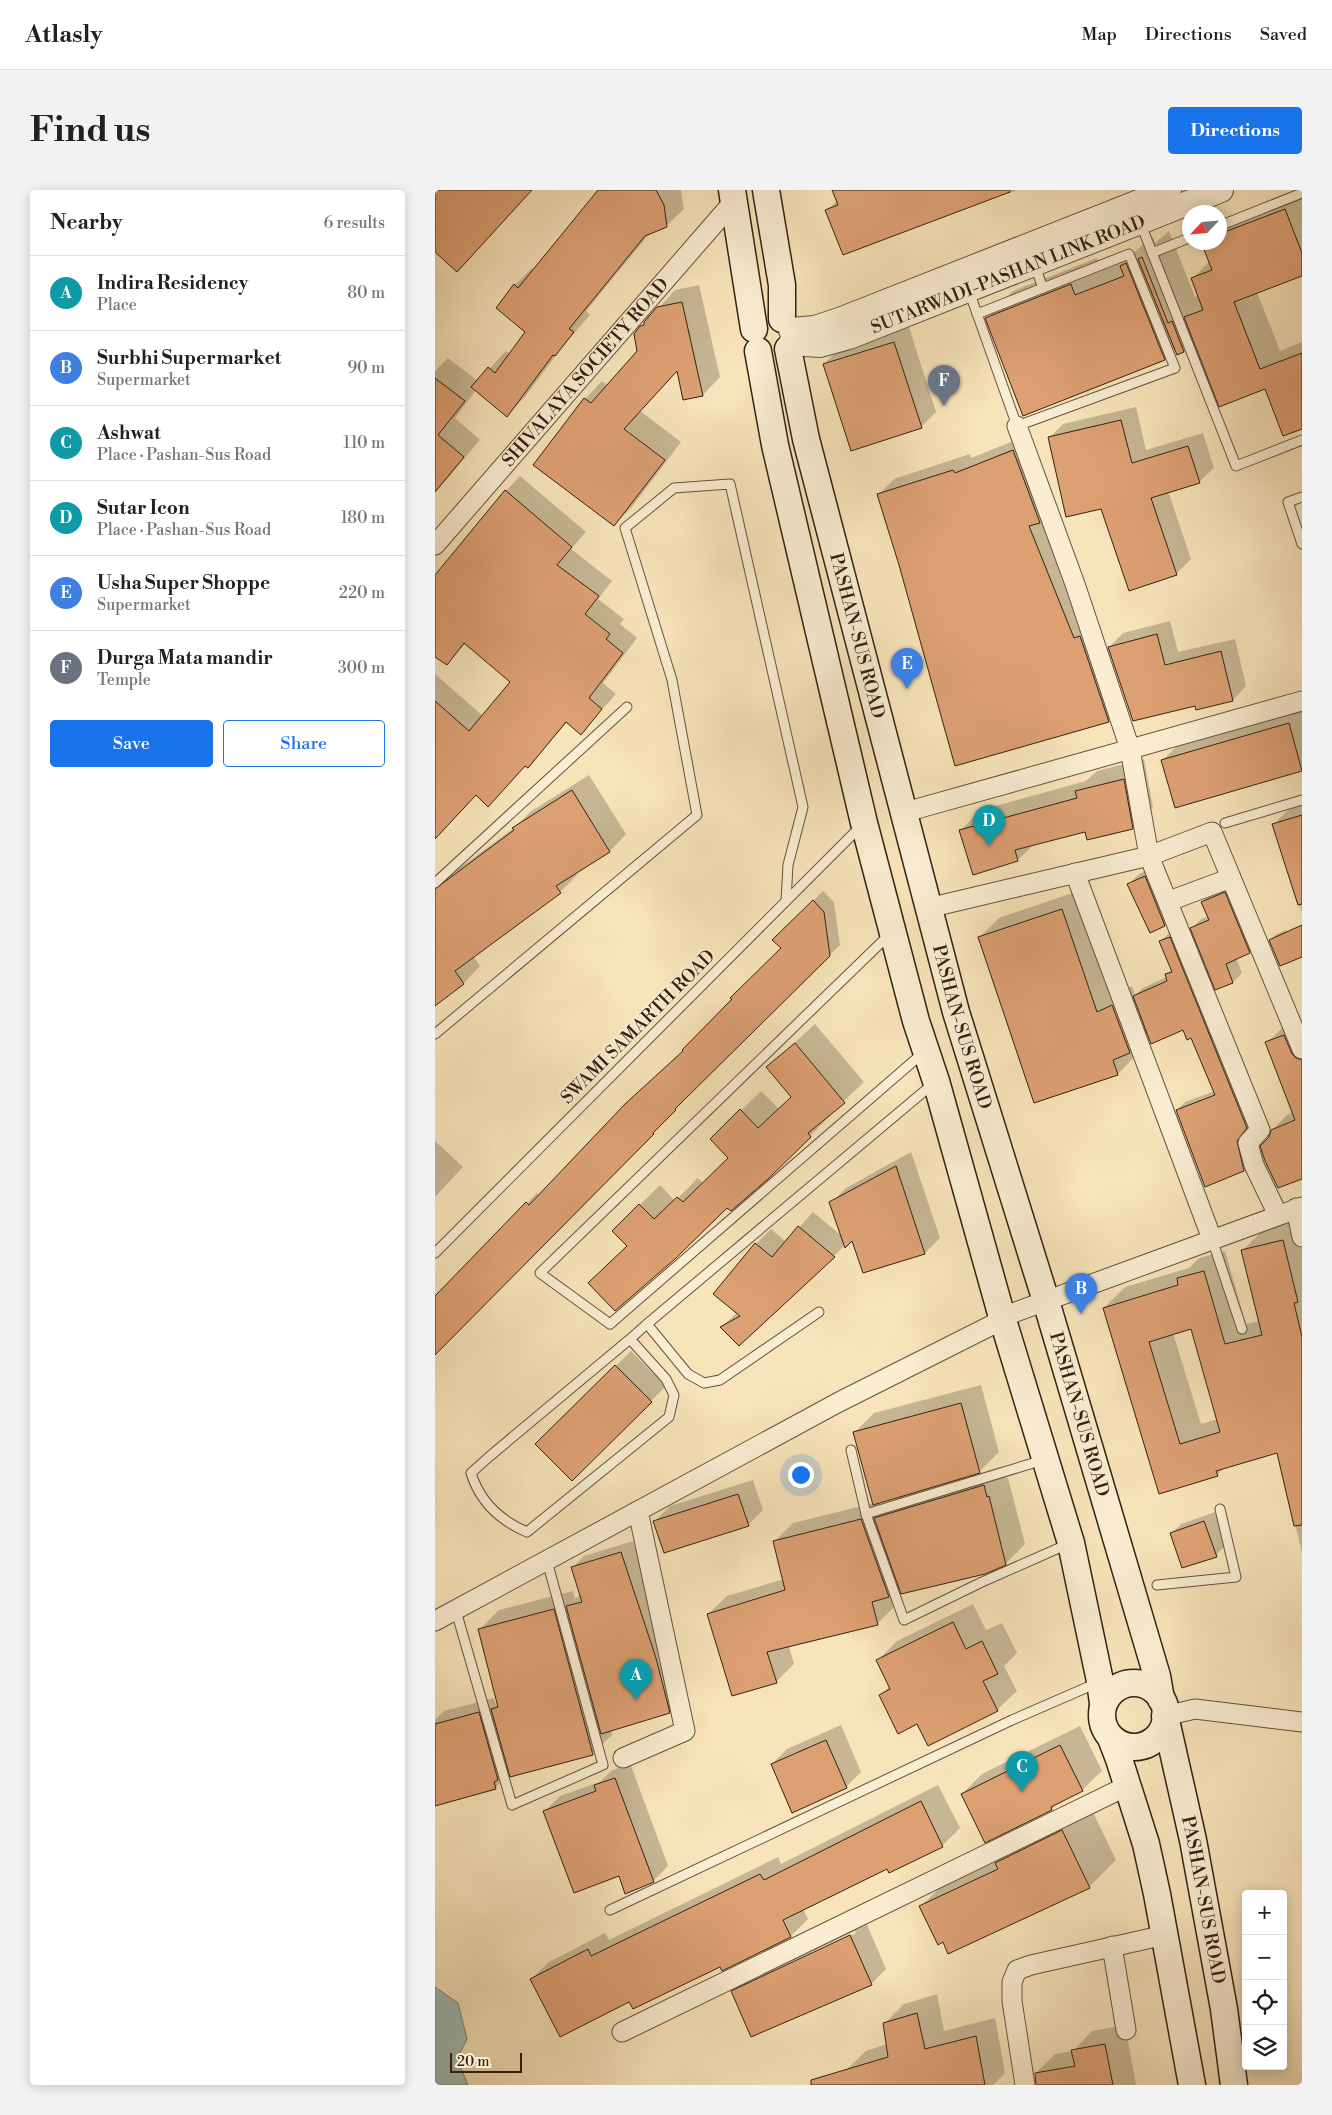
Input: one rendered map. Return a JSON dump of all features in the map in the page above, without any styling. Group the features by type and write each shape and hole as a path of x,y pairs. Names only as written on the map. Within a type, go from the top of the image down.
{"main road":[{"name":"PASHAN-SUS ROAD","path":"766,190 783,285 788,335 806,439 902,812 956,1012 1157,1676 1193,1840 1223,2009 1234,2085"},
{"name":"PASHAN-SUS ROAD","path":"734,195 756,340 775,445 864,823 892,932 926,1051 1071,1544 1102,1692"},
{"path":"769,317 788,335 776,356 770,356 756,340 763,319 769,317"},
{"path":"1111,1738 1124,1746 1139,1747 1152,1741 1162,1730 1163,1707 1151,1688 1138,1683 1124,1684 1111,1692 1102,1692 1102,1722 1119,1759 1146,1844 1165,1934 1192,2085"}],"street":[{"name":"SUTARWADI-PASHAN LINK ROAD","path":"788,335 842,319 1169,190"},
{"name":"SUTARWADI-PASHAN LINK ROAD","path":"788,335 820,345 849,337 1221,190"},
{"name":"SHIVALAYA SOCIETY ROAD","path":"435,545 734,195"},
{"path":"1017,426 1075,584 1130,749 1149,856 1169,901 1260,1130 1249,1143 1254,1165 1292,1210 1302,1237"},
{"path":"902,812 1302,701"},
{"path":"928,908 1149,856 1212,832 1302,1049"},
{"path":"1075,873 1212,1240"},
{"path":"1169,901 1231,878"},
{"path":"435,1621 839,1402 1003,1317 1292,1210"},
{"path":"623,1758 685,1731 638,1511"},
{"path":"1163,1707 1302,1722"},
{"path":"622,2032 1127,1786"},
{"path":"1025,2085 1012,2000 1012,1982 1017,1970 1031,1965 1165,1934"},
{"path":"1112,1946 1126,2030"}],"lane":[{"path":"1227,223 1302,193"},
{"path":"1140,222 1236,466 1302,440"},
{"path":"1152,253 1182,241"},
{"path":"969,290 977,314 1017,426 1175,368 1129,254 977,314"},
{"path":"1034,264 1043,288"},
{"path":"435,1034 697,815 672,680 625,528 674,488 730,484 803,807 788,865 786,901"},
{"path":"1302,497 1288,502 1302,544"},
{"path":"437,878 627,707"},
{"path":"1225,823 1302,800"},
{"name":"SWAMI SAMARTH ROAD","path":"435,1253 864,823"},
{"path":"892,932 540,1273 609,1324 926,1051"},
{"path":"630,1339 666,1379 674,1395 669,1417 527,1532 509,1524 491,1510 475,1484 471,1473 936,1081"},
{"path":"1212,1240 1241,1329"},
{"path":"647,1324 688,1374 704,1383 720,1380 819,1312"},
{"path":"851,1450 866,1514 904,1620 982,1582 1071,1544"},
{"path":"866,1514 1045,1459"},
{"path":"1157,1585 1236,1577 1220,1509"},
{"path":"456,1611 512,1805 603,1765 547,1561"},
{"path":"610,1910 1012,1720 1102,1692"}],"water":[{"path":"435,1987 458,2003 467,2039 457,2059 468,2085 435,2085"}],"building":[{"path":"435,190 532,190 457,272 435,252"},
{"path":"598,190 656,190 664,205 667,227 645,236 569,329 574,332 555,356 553,355 507,417 471,387 488,367 495,373 525,332 496,308 514,284 518,288"},
{"path":"832,190 1009,190 1010,192 843,255 825,210 838,205"},
{"path":"1285,209 1302,253 1302,276 1234,302 1260,369 1302,353 1302,429 1283,436 1265,389 1219,407 1184,317 1203,310 1191,278 1212,270 1204,250 1227,250 1227,231"},
{"path":"1142,257 1168,323 1172,321 1184,352 1177,355 1138,259"},
{"path":"1126,263 1165,360 1023,416 985,318 1071,284 1075,295 1124,276 1120,266"},
{"path":"682,302 703,396 683,400 677,371 624,429 665,460 614,526 533,465 584,398 591,403 637,351 634,334 640,326 644,325 644,322 657,307"},
{"path":"894,342 922,428 851,451 823,364"},
{"path":"435,378 465,401 438,435 464,457 435,492"},
{"path":"1121,420 1132,463 1188,446 1200,483 1151,498 1177,575 1129,591 1101,509 1066,517 1048,437"},
{"path":"1013,450 1040,523 1029,526 1074,638 1080,636 1109,722 955,766 899,565 877,494 953,470 955,473"},
{"path":"505,490 572,547 557,565 599,596 585,614 610,634 606,639 623,653 589,698 602,709 581,735 566,722 528,768 525,766 488,807 476,795 435,839 435,701 469,731 510,682 464,643 447,665 435,657 435,575"},
{"path":"1157,634 1165,665 1221,651 1233,701 1196,710 1195,706 1133,721 1108,647"},
{"path":"1289,723 1302,771 1175,808 1161,760"},
{"path":"1124,779 1133,829 1087,840 1085,832 1015,850 1018,861 973,875 959,830 1077,798 1075,791"},
{"path":"572,790 610,852 556,886 561,893 455,971 464,984 435,1006 435,889 514,830 512,828"},
{"path":"1302,815 1302,904 1298,905 1272,824"},
{"path":"1145,876 1165,926 1150,933 1127,884"},
{"path":"1225,892 1250,953 1226,964 1233,983 1215,990 1190,928 1209,920 1201,902"},
{"path":"813,900 824,912 830,956 675,1109 654,1134 435,1355 435,1296 526,1202 529,1205 625,1104 683,1051 732,999 730,998 781,948 772,940"},
{"path":"1062,909 1097,1012 1112,1005 1130,1053 1113,1060 1118,1075 1034,1103 978,937"},
{"path":"1302,925 1302,957 1280,966 1269,940"},
{"path":"1170,937 1247,1128 1237,1141 1244,1171 1205,1187 1176,1110 1215,1095 1191,1038 1187,1040 1183,1030 1151,1044 1133,996 1167,981 1165,974 1172,972 1159,941"},
{"path":"1284,1035 1292,1054 1302,1060 1302,1179 1278,1188 1260,1146 1269,1137 1271,1130 1295,1120 1265,1042"},
{"path":"795,1043 845,1103 808,1133 811,1137 768,1179 731,1211 727,1208 676,1258 615,1311 588,1283 627,1246 612,1231 639,1204 654,1219 677,1197 683,1202 728,1158 710,1139 740,1109 758,1128 791,1097 766,1067"},
{"path":"896,1166 925,1254 863,1273 852,1241 845,1248 829,1202"},
{"path":"798,1226 835,1257 739,1346 720,1327 740,1316 713,1294 755,1243 772,1257"},
{"path":"1283,1240 1298,1302 1294,1303 1302,1337 1302,1525 1294,1526 1277,1453 1216,1471 1218,1476 1159,1494 1103,1308 1178,1285 1177,1278 1204,1271 1225,1344 1262,1335 1241,1250","holes":["1191,1329 1220,1432 1180,1444 1149,1342"]},
{"path":"615,1365 652,1402 572,1481 535,1444"},
{"path":"961,1403 980,1473 873,1505 853,1432"},
{"path":"984,1485 987,1497 989,1496 1006,1565 985,1574 901,1594 874,1518"},
{"path":"738,1494 749,1526 664,1553 653,1521"},
{"path":"861,1519 889,1597 872,1602 878,1625 767,1652 777,1683 732,1696 707,1614 785,1590 773,1541"},
{"path":"1204,1521 1217,1557 1182,1568 1170,1533"},
{"path":"621,1552 656,1658 670,1713 601,1734 566,1606 582,1602 571,1567"},
{"path":"554,1609 593,1755 510,1777 491,1709 498,1707 478,1629"},
{"path":"953,1622 966,1649 982,1641 998,1674 983,1681 998,1711 928,1746 917,1724 898,1734 879,1695 890,1689 876,1660"},
{"path":"479,1712 498,1780 494,1782 496,1789 435,1806 435,1724"},
{"path":"826,1740 847,1788 792,1813 771,1764"},
{"path":"1060,1745 1083,1791 1051,1807 1052,1810 985,1843 961,1794"},
{"path":"615,1778 654,1882 625,1894 619,1876 574,1893 543,1811 596,1791 594,1785"},
{"path":"921,1801 943,1847 889,1873 887,1869 783,1920 791,1937 722,1971 720,1967 633,2009 629,2002 560,2037 530,1979 588,1949 591,1956 760,1874 764,1880"},
{"path":"1062,1830 1090,1888 948,1954 943,1942 938,1945 919,1906 998,1869 995,1863"},
{"path":"850,1935 872,1985 751,2037 731,1991"},
{"path":"917,2013 925,2049 976,2036 985,2085 811,2085 811,2080 888,2057 883,2023"},
{"path":"1105,2044 1113,2085 1036,2085 1035,2073 1075,2066 1071,2050"}],"place":[{"name":"Durga Mata mandir","path":"944,406"},
{"name":"Usha Super Shoppe","path":"907,689"},
{"name":"Sutar Icon","path":"989,846"},
{"name":"Surbhi Supermarket","path":"1081,1314"},
{"name":"Indira Residency","path":"636,1700"},
{"name":"Ashwat","path":"1022,1792"}]}
